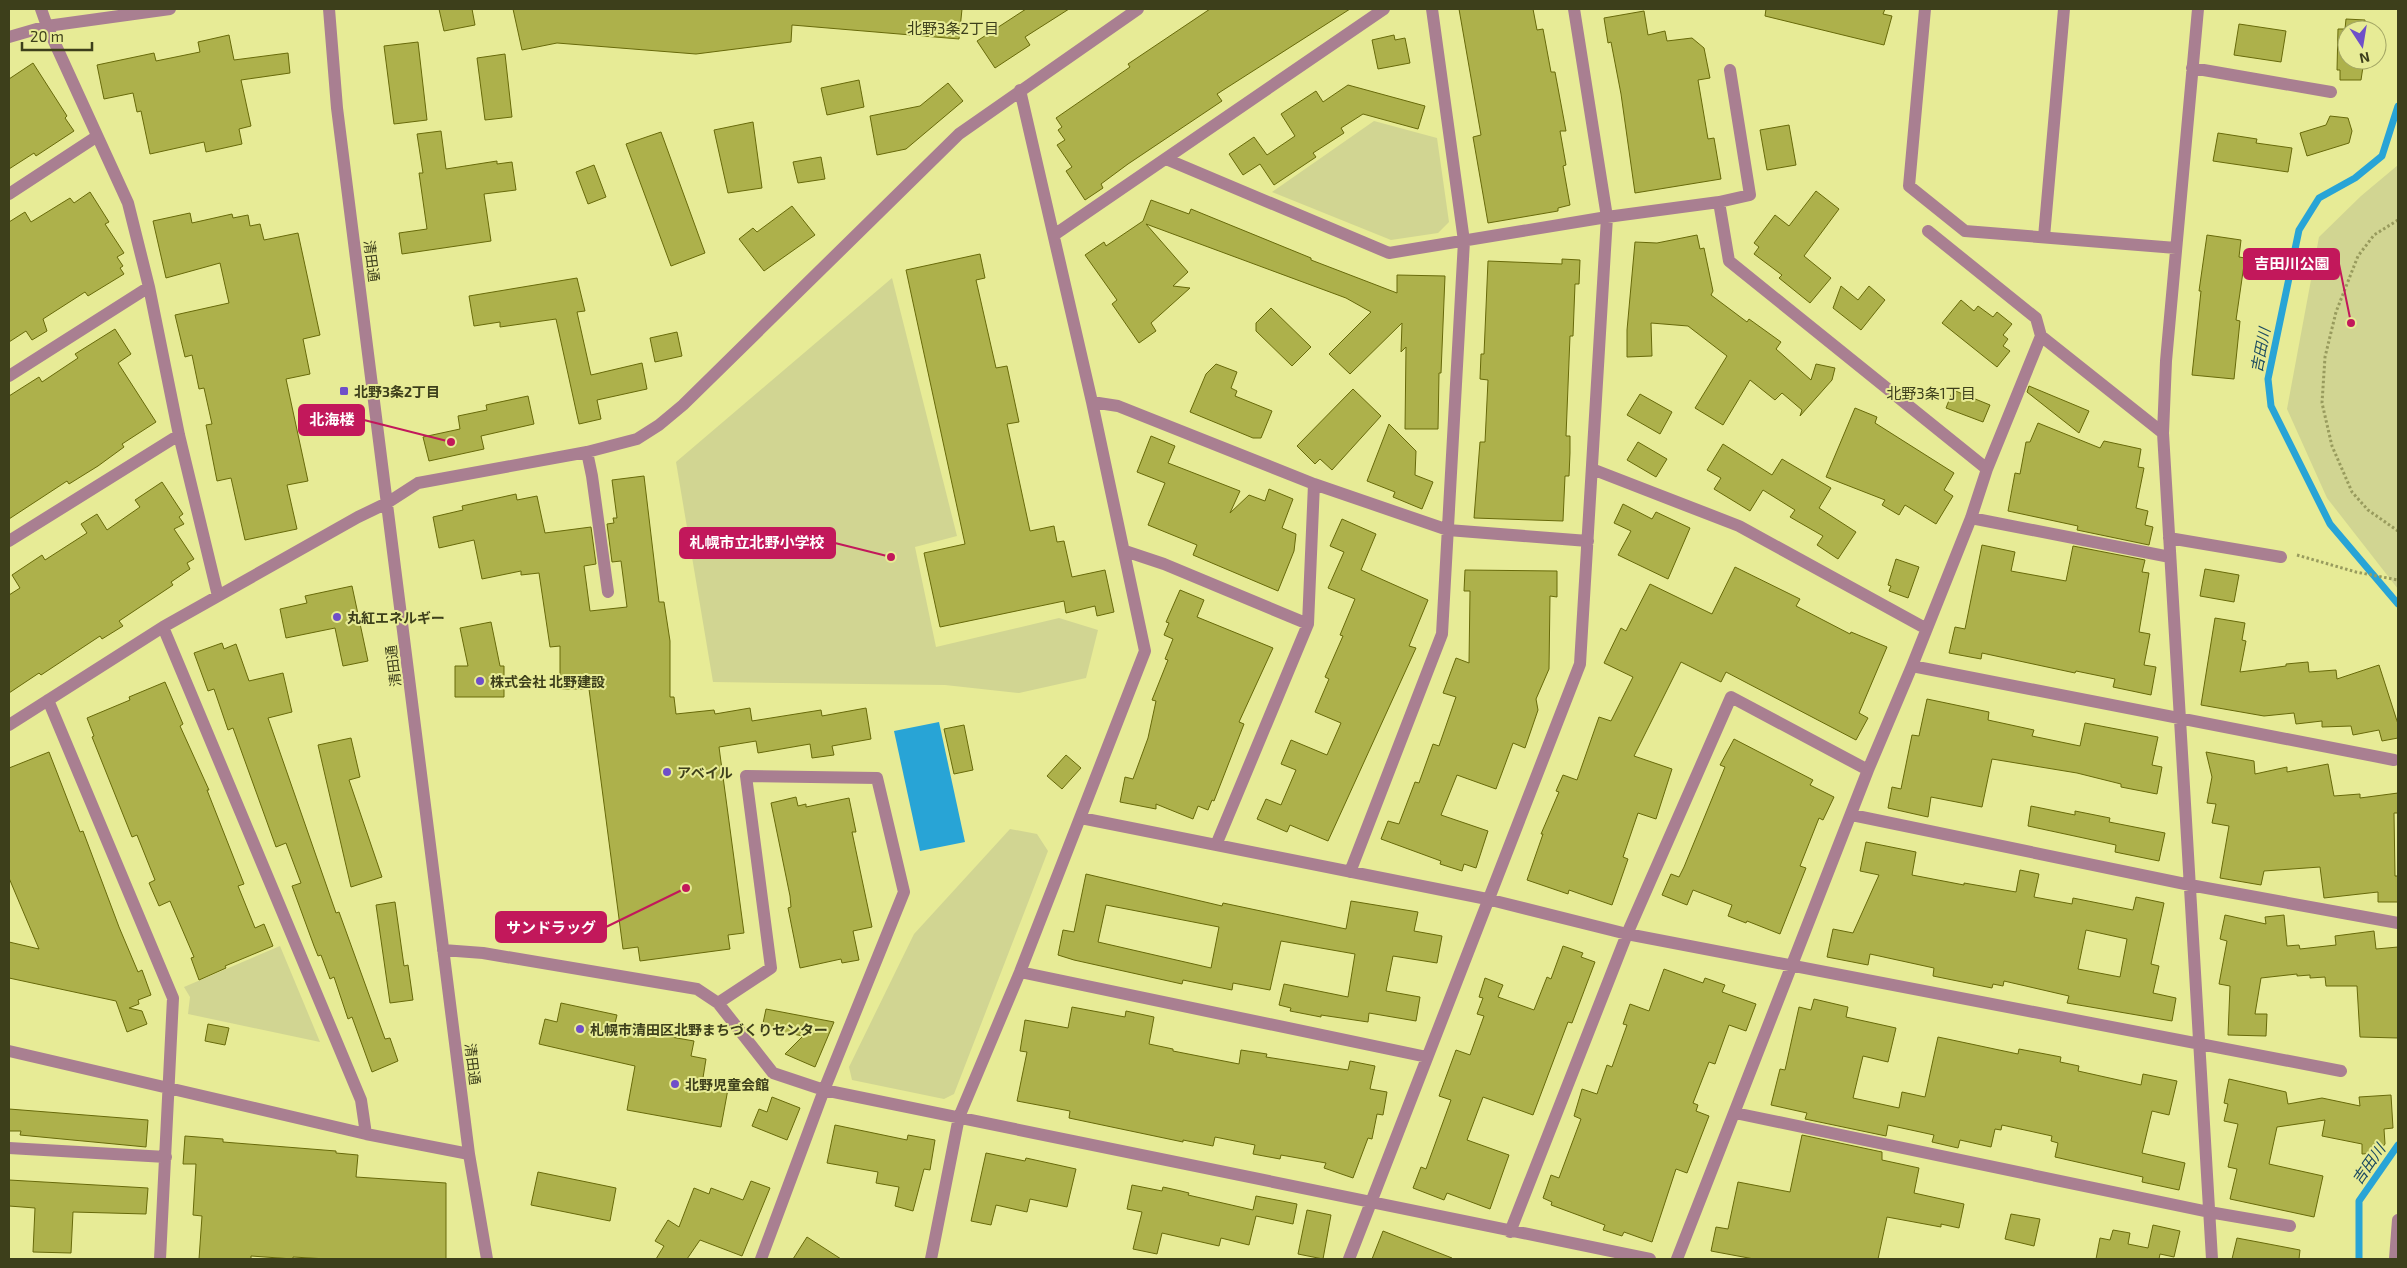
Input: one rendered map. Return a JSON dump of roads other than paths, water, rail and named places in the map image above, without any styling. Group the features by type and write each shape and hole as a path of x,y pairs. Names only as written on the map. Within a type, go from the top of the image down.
{"street":[{"path":"42,9 47,26 96,137 128,203 149,287 179,434 218,596"},
{"path":"9,37 47,26 170,9"},
{"name":"清田通","path":"329,9 338,108 443,950 469,1154 487,1259"},
{"path":"9,726 163,627 358,517 387,503 418,483 587,452 637,439 671,415 959,134 1138,9"},
{"path":"1054,235 1384,9"},
{"path":"1350,872 1442,634 1464,241 1432,9"},
{"path":"1349,1259 1580,664 1607,217 1574,9"},
{"path":"1925,9 1909,186 1965,231 2176,248"},
{"path":"2044,238 2064,9"},
{"path":"2198,9 2176,248 2163,433 2178,720 2190,885 2212,1259"},
{"path":"2192,68 2331,92"},
{"path":"1166,160 1389,253 1607,217 1719,202 1750,195 1730,70"},
{"path":"931,1259 960,1118 1020,972 1145,651 1092,402 1020,90"},
{"path":"9,194 96,137"},
{"path":"1719,202 1729,261 1987,469"},
{"path":"1928,232 2036,318 2041,336 2163,433"},
{"path":"9,376 149,287"},
{"path":"1677,1259 1793,967 1868,770 1971,518 1987,469 2041,336"},
{"path":"1092,402 1118,406 1314,484 1448,530 1588,541"},
{"path":"9,541 179,434"},
{"path":"587,452 608,592"},
{"path":"1592,469 1739,526 1925,628"},
{"path":"1216,845 1308,624 1314,484"},
{"path":"1971,518 2170,557"},
{"path":"2169,538 2280,557"},
{"path":"1125,551 1164,564 1308,624"},
{"path":"163,627 361,1100 366,1134"},
{"path":"1912,666 2178,720 2394,760"},
{"path":"1510,1232 1627,934 1731,697 1868,770"},
{"path":"48,700 173,998 160,1259"},
{"path":"718,1003 771,968 746,776 877,778 904,892 824,1090 761,1259"},
{"path":"1852,815 2190,885 2398,923"},
{"path":"1081,818 1487,900 1627,934 2340,1072"},
{"path":"443,950 483,953 698,989 718,1003 773,1073 824,1090 1371,1204 1650,1259"},
{"path":"1020,972 1428,1057"},
{"path":"9,1051 366,1134 469,1154"},
{"path":"1735,1113 2209,1212 2290,1226"},
{"path":"9,1148 166,1157"},
{"path":"2395,1259 2398,1220"}],"water":[{"path":"939,722 965,842 920,851 894,731"}],"waterway":[{"name":"吉田川","path":"2398,106 2382,156 2355,178 2319,198 2299,230 2268,379 2271,406 2330,524 2398,604"},
{"name":"吉田川","path":"2359,1259 2359,1201 2398,1145"}],"place":[{"name":"吉田川公園","path":"2351,323"},
{"name":"北野3条2丁目","path":"344,391"},
{"name":"北海楼","path":"451,442"},
{"name":"札幌市立北野小学校","path":"891,557"},
{"name":"丸紅エネルギー","path":"337,617"},
{"name":"株式会社 北野建設","path":"480,681"},
{"name":"アベイル","path":"667,772"},
{"name":"サンドラッグ","path":"686,888"},
{"name":"札幌市清田区北野まちづくりセンター","path":"580,1029"},
{"name":"北野児童会館","path":"675,1084"}],"district":[{"name":"北野3条2丁目","path":"953,28"},
{"name":"北野3条1丁目","path":"1931,393"}]}
